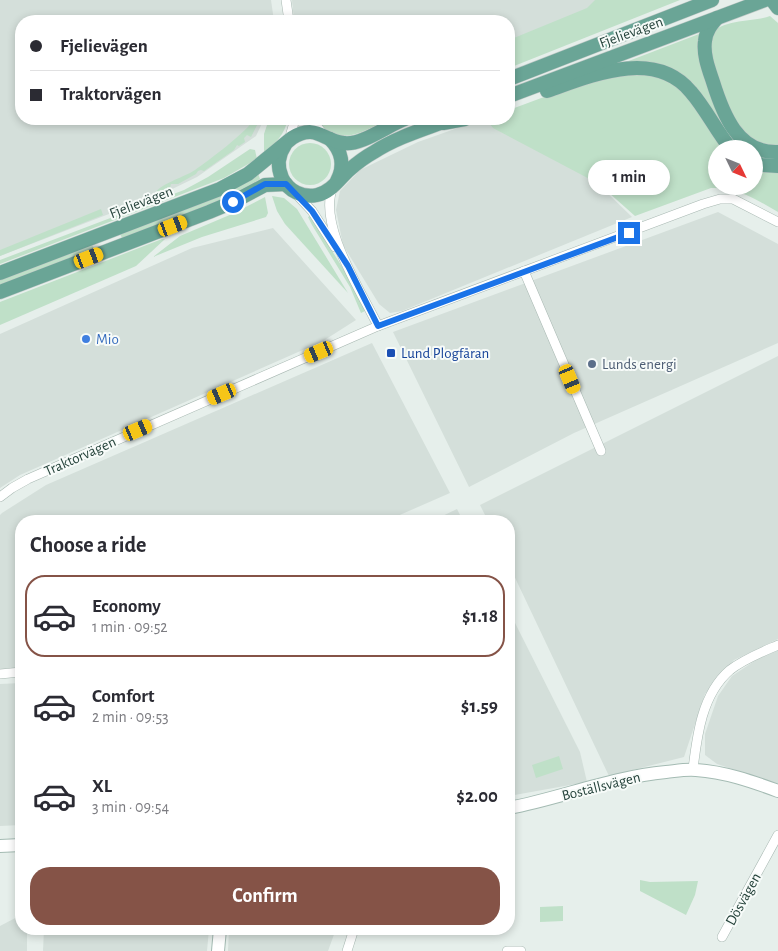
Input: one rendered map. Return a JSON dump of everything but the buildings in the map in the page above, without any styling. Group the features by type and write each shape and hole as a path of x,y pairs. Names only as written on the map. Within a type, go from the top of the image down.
{"main road":[{"name":"Fjelievägen","path":"515,76 712,0"},
{"path":"772,0 778,8"},
{"name":"Fjelievägen","path":"515,94 760,2"},
{"path":"717,18 708,28 704,41 708,66 726,117 735,132 749,145 761,151 778,152"},
{"path":"515,103 588,78 630,67 649,68 668,73 682,82 725,140"},
{"name":"Fjelievägen","path":"0,274 220,189 248,174 287,142 304,133 312,132 344,144 356,142 392,125"},
{"path":"0,292 209,212 233,202 265,184 288,186 304,195 315,195 325,192 350,169 374,152 435,125"},
{"path":"327,137 337,147 342,160 341,171 336,183"},
{"path":"287,142 278,164 280,173 288,186"},
{"path":"763,166 778,166"}],"street":[{"path":"286,0 289,15"},
{"path":"287,142 293,125"},
{"path":"316,125 327,137"},
{"path":"336,183 329,198 330,215 337,242 378,326"},
{"path":"288,186 312,211 348,266"},
{"name":"Traktorvägen","path":"0,498 28,478 378,326 720,199 733,199 778,222"},
{"path":"524,271 601,451"},
{"path":"694,769 697,738 706,707 717,685 730,670 744,660 778,645"},
{"path":"0,674 15,673"},
{"name":"Boställsvägen","path":"515,807 532,804 624,778 694,769 732,775 778,791"},
{"name":"Dösvägen","path":"722,936 778,836"},
{"path":"0,846 15,845"},
{"path":"218,951 219,935"},
{"path":"347,951 352,935"},
{"path":"507,951 521,950"}],"shaded area":[{"path":"0,0 271,0 273,15 15,15 15,125 261,125 256,136 197,177 166,192 0,256"},
{"path":"292,0 615,0 515,58 515,15 293,15"},
{"path":"466,125 508,125 599,185 632,217 402,311 390,313 379,304 343,245 336,210 340,191 360,170 418,142"},
{"path":"718,212 778,244 778,343 574,433 469,487 393,332"},
{"path":"273,228 356,320 323,341 20,475 0,488 0,334 192,248"},
{"path":"372,343 450,493 400,515 15,515 15,669 0,670 0,515 46,485"},
{"path":"778,356 778,639 734,660 705,694 684,757 609,776 515,578 515,515 485,515 480,505"},
{"path":"457,509 460,515 444,515"},
{"path":"515,623 580,752 587,782 515,795"},
{"path":"778,650 778,784 717,764 705,755 705,734 718,696 732,676 756,660"},
{"path":"15,683 15,825 0,826 0,684"},
{"path":"15,918 15,935 27,935 27,951 0,951 0,926"},
{"path":"44,935 208,935 207,951 43,951"},
{"path":"229,935 334,935 328,951 228,951"}],"green space":[{"path":"595,0 680,0 515,66 515,38 587,8"},
{"path":"770,16 778,23 778,147 763,144 763,140 753,140 743,133 725,100 711,54 710,42 712,34 717,29 731,23"},
{"path":"699,34 699,43 744,140 729,140 699,92 626,62"},
{"path":"636,72 658,76 682,90 718,140 708,140 708,189 635,216 599,184 493,128 491,125 515,125 515,108 579,84"},
{"path":"249,125 257,125 251,137 247,135 244,138 245,142 239,146 237,145 234,150 204,171 198,171 178,184 171,184 170,188 153,196 160,188 191,173 236,138"},
{"path":"267,125 286,125 279,138 264,153 264,134"},
{"path":"322,125 376,125 351,135 342,136 333,134"},
{"path":"310,143 325,149 331,164 325,179 310,185 295,179 289,164 295,149"},
{"path":"250,149 255,150 257,159 224,178 0,264 0,260 184,190 208,177"},
{"path":"763,169 778,171 778,212 746,195 763,195"},
{"path":"258,173 260,179 221,201 122,238 120,234"},
{"path":"272,196 284,198 297,209 348,293 285,224 277,211"},
{"path":"265,197 268,213 266,217 202,237 153,257 180,236 232,214"},
{"path":"101,209 103,215 0,256 0,250"},
{"path":"310,216 346,273 365,311 361,313 350,287 312,225 308,217"},
{"path":"165,239 136,266 0,325 0,302"},
{"path":"92,245 94,249 0,285 0,280"},
{"path":"559,756 563,769 536,778 532,765"},
{"path":"640,880 650,882 698,881 695,895 686,915 640,891"},
{"path":"563,906 563,921 540,922 540,907"}],"place":[{"name":"Mio","path":"86,339"},
{"name":"Lund Plogfåran","path":"391,353"},
{"name":"Lunds energi","path":"592,364"}],"route":[{"path":"233,202 265,184 286,184 306,203 348,266 378,326 629,233"}]}
